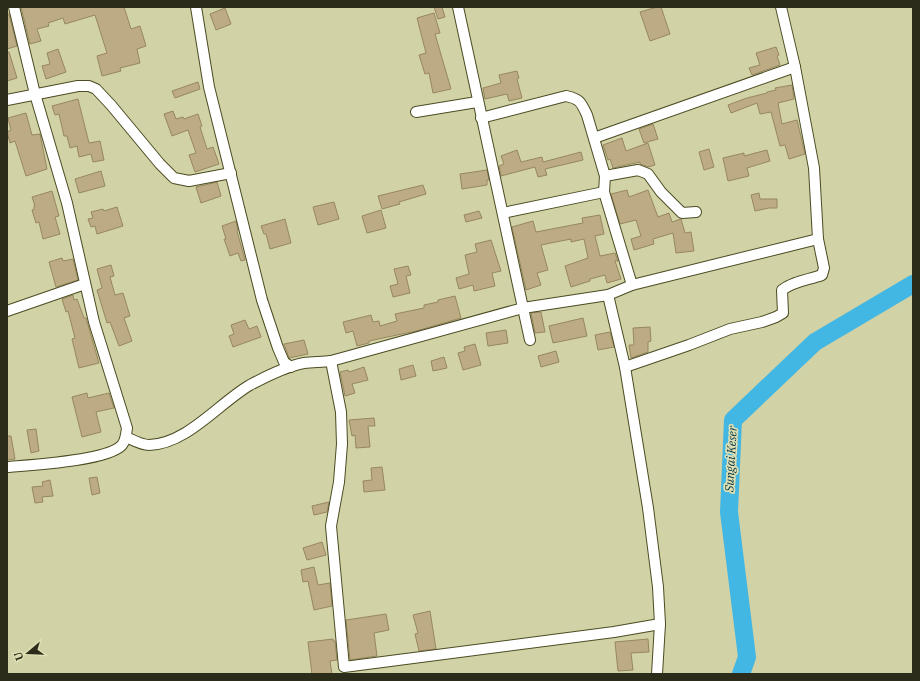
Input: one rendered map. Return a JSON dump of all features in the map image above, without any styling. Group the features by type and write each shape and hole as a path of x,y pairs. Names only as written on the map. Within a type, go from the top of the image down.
{"street":[{"path":"7,467 96,458 113,452 122,446 126,437 127,428 94,322 67,203 35,94 14,7"},
{"path":"196,7 209,87 262,300 284,362 291,367"},
{"path":"458,7 477,102 503,213 530,340"},
{"path":"625,367 730,329 762,322 776,317 783,313 782,290 797,282 822,275 824,268 818,239 814,168 795,67 781,7"},
{"path":"594,138 795,67"},
{"path":"7,100 78,86 89,86 96,89 111,104 160,164 174,178 189,181 230,173"},
{"path":"481,118 566,96 577,99 583,105 605,176 604,192 632,285"},
{"path":"416,112 477,102"},
{"path":"605,176 638,170 648,174 661,192 672,201 682,213 696,212"},
{"path":"503,213 604,192"},
{"path":"126,437 149,445 168,441 180,436 196,426 226,401 250,385 303,363 331,361 523,308 608,295 632,285 818,239"},
{"path":"7,311 85,284"},
{"path":"608,295 625,367 648,508 658,587 660,624 657,674"},
{"path":"331,361 341,412 342,432 339,482 331,526 344,671 660,624"}],"building":[{"path":"21,7 124,7 131,29 140,26 146,46 137,49 140,63 120,68 121,71 102,76 97,56 107,53 95,15 65,24 63,18 48,23 49,26 37,29 41,41 30,44"},
{"path":"434,7 442,7 445,17 438,19"},
{"path":"661,7 670,34 650,41 640,12"},
{"path":"225,8 231,24 216,30 210,14"},
{"path":"434,13 440,33 435,34 451,89 433,93 429,73 425,74 419,55 426,53 417,18"},
{"path":"7,14 9,14 17,46 7,49"},
{"path":"776,47 780,65 752,75 749,68 760,65 756,53"},
{"path":"58,49 66,72 46,79 42,66 50,64 47,53"},
{"path":"7,52 9,52 17,78 7,81"},
{"path":"517,71 519,78 517,79 522,98 509,101 507,94 485,99 483,88 501,83 499,75"},
{"path":"198,82 200,89 175,98 172,91"},
{"path":"792,85 794,99 778,103 782,124 797,120 805,154 789,159 785,145 780,146 771,112 760,114 757,103 731,113 728,105 776,90 775,88"},
{"path":"78,99 89,143 100,141 104,160 93,162 91,154 79,157 77,146 70,148 67,136 64,136 59,114 55,115 52,106"},
{"path":"173,111 176,119 183,117 184,119 198,114 202,126 200,127 207,149 213,147 219,164 195,172 189,155 196,153 188,130 172,136 164,114"},
{"path":"26,113 32,135 40,134 47,169 26,176 15,141 10,143 7,132 11,130 8,118"},
{"path":"653,124 658,139 644,143 639,129"},
{"path":"622,138 626,151 648,143 655,165 648,167 640,164 640,162 613,168 610,159 608,160 603,145"},
{"path":"709,149 714,167 704,170 699,152"},
{"path":"517,150 521,162 542,157 543,162 581,152 583,160 545,169 547,175 538,177 535,167 501,176 499,166 504,164 501,156"},
{"path":"767,150 770,161 747,168 749,176 728,181 723,158 744,153 744,156"},
{"path":"487,170 489,180 487,180 487,185 462,189 460,174"},
{"path":"101,171 105,186 79,193 75,179"},
{"path":"217,182 221,196 201,203 196,187"},
{"path":"423,185 426,194 382,209 378,196"},
{"path":"627,190 629,197 648,190 658,217 669,213 672,222 681,219 685,233 691,232 694,251 676,253 673,233 653,239 654,244 634,250 631,239 641,236 636,220 620,224 611,194"},
{"path":"52,191 59,216 55,217 60,234 43,239 39,222 36,223 32,210 35,206 32,197"},
{"path":"759,193 760,199 777,199 777,208 755,211 751,195"},
{"path":"334,202 339,219 318,225 313,207"},
{"path":"117,207 123,226 97,234 95,226 91,227 88,219 93,218 91,212 103,209 104,211"},
{"path":"381,210 386,228 367,233 362,216"},
{"path":"479,211 482,218 466,222 464,215"},
{"path":"600,215 604,234 595,236 600,256 615,253 618,261 615,261 621,279 607,283 605,275 590,279 590,281 571,287 565,266 588,258 584,239 571,242 571,239 541,245 548,270 537,273 541,285 526,290 512,227 533,221 536,232 583,223 582,218"},
{"path":"285,219 291,243 270,249 266,234 264,234 261,226"},
{"path":"236,221 237,231 245,260 241,261 238,253 230,256 224,239 226,239 222,226"},
{"path":"491,240 501,271 492,273 495,286 474,291 473,285 459,289 456,278 469,274 465,255 477,252 475,244"},
{"path":"62,258 63,261 73,259 78,280 56,287 49,262"},
{"path":"111,265 114,276 110,277 115,295 123,293 130,316 124,318 132,341 119,346 110,322 107,323 97,290 102,288 97,269"},
{"path":"408,266 411,275 406,276 410,293 393,297 390,286 398,284 394,269"},
{"path":"73,295 74,300 77,299 84,318 86,318 99,363 79,368 72,339 75,338 68,311 66,312 62,299"},
{"path":"455,296 461,318 416,331 369,341 369,343 357,346 353,331 346,333 343,322 371,315 373,322 379,321 380,326 397,321 395,314 424,308 424,305"},
{"path":"541,312 545,332 535,333 531,313"},
{"path":"583,318 587,336 553,343 549,326"},
{"path":"245,320 249,329 257,326 261,337 233,347 229,336 234,334 231,325"},
{"path":"650,327 651,341 648,342 648,352 631,358 629,345 634,345 633,328"},
{"path":"506,330 508,343 488,346 486,333"},
{"path":"610,332 614,347 598,350 595,335"},
{"path":"304,340 308,354 289,358 284,344"},
{"path":"475,344 481,365 463,370 458,353 465,351 464,347"},
{"path":"556,351 559,362 541,367 538,356"},
{"path":"444,357 447,368 433,371 431,361"},
{"path":"413,365 416,376 401,380 399,369"},
{"path":"364,367 368,380 352,384 355,393 345,396 340,372 348,370 349,372"},
{"path":"87,393 88,398 109,393 114,408 96,412 101,432 82,437 72,397"},
{"path":"374,418 375,426 368,426 370,447 356,448 355,435 352,436 349,420"},
{"path":"36,429 39,451 31,453 27,430"},
{"path":"7,436 11,436 15,459 7,460"},
{"path":"382,467 385,490 364,492 363,481 372,480 371,468"},
{"path":"97,477 100,493 92,495 89,478"},
{"path":"50,480 53,496 42,497 43,502 35,503 32,487 43,486 42,482"},
{"path":"329,502 327,512 314,515 312,506"},
{"path":"322,542 326,555 307,560 303,548"},
{"path":"314,567 318,585 330,583 332,606 314,610 308,581 303,582 301,570"},
{"path":"430,611 436,649 419,651 415,634 418,633 413,615"},
{"path":"386,614 389,630 374,633 377,656 350,660 346,620"},
{"path":"333,639 333,641 335,641 337,660 330,661 332,674 312,674 308,642"},
{"path":"648,639 649,652 631,653 633,670 618,671 615,642"}],"waterway":[{"name":"Sungai Keser","path":"741,674 747,657 729,512 733,420 815,342 913,284"}]}
